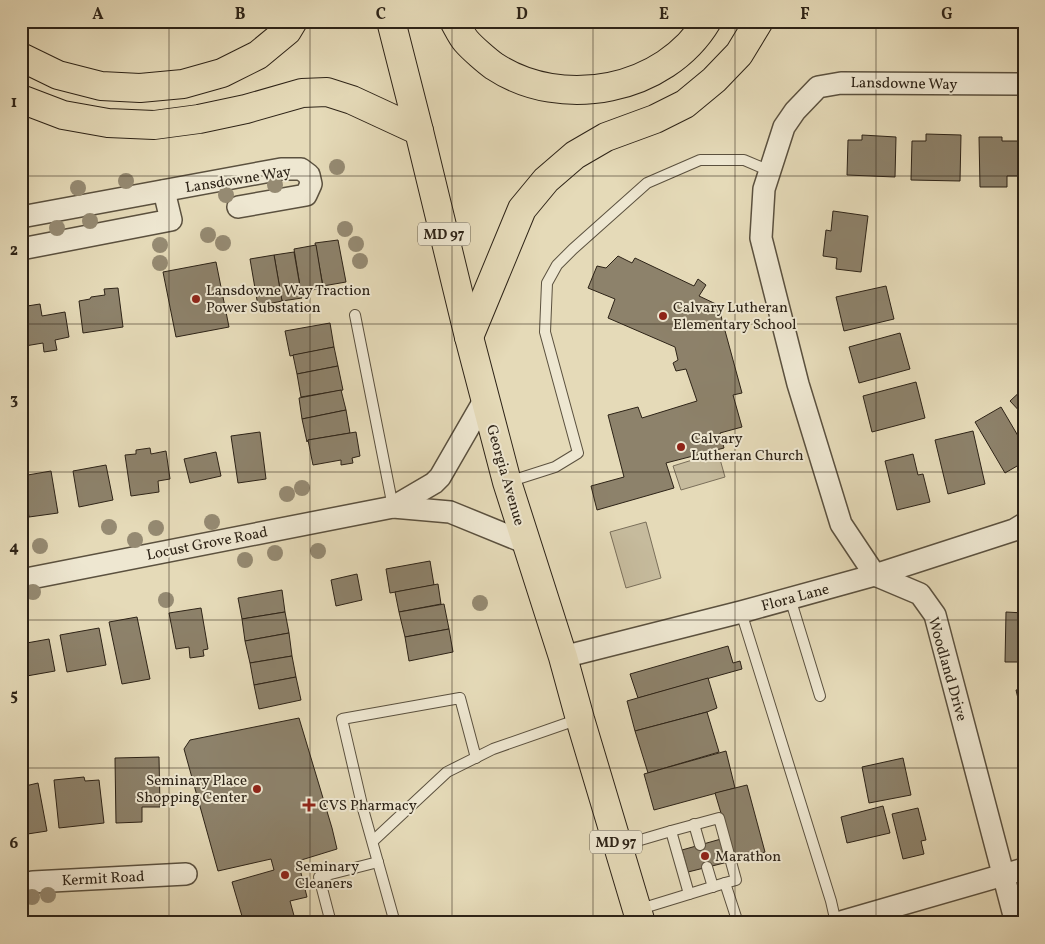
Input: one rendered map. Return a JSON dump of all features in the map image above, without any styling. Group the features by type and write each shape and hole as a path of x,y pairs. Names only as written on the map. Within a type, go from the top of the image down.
{"main road":[{"path":"21,57 58,75 101,86 140,88 182,84 222,73 258,56 286,31 293,21"},
{"name":"Georgia Avenue","path":"391,21 507,482 563,657 639,916"},
{"path":"454,21 466,40 494,66 519,79 547,88 580,91 615,87 651,74 680,54 701,32 707,21"},
{"path":"469,337 522,209 546,180 575,155 606,137 655,119 685,104 714,80 739,54 759,21"},
{"path":"21,99 63,115 108,123 154,125 199,119 246,109 302,93 326,92 352,100 419,131"}],"street":[{"name":"Lansdowne Way","path":"770,171 784,127 795,111 818,87 841,83 1024,84"},
{"name":"Lansdowne Way","path":"21,217 281,169 301,169 309,175 311,184 306,195 238,207"},
{"path":"770,171 764,190 761,238 798,384 841,524 875,575"},
{"name":"Lansdowne Way","path":"21,249 171,220 164,191"},
{"name":"Locust Grove Road","path":"393,507 434,483 440,477 485,399"},
{"name":"Locust Grove Road","path":"21,580 393,507 450,512 526,543"},
{"name":"Flora Lane","path":"563,657 741,612 875,575 1014,530 1024,524"},
{"name":"Woodland Drive","path":"875,575 920,594 936,615 1016,923"},
{"path":"836,923 1024,869"},
{"name":"Kermit Road","path":"21,885 34,882 186,874"}],"lane":[{"path":"507,482 555,467 578,453 545,332 547,283 557,264 648,183 700,160 744,160 770,171"},
{"path":"355,315 393,507"},
{"path":"790,598 820,696"},
{"path":"741,612 831,901 836,923"},
{"path":"395,923 363,809 342,719 460,698 476,758"},
{"path":"372,841 447,772 493,749 580,719"},
{"path":"618,846 718,818 736,880 689,894 639,916"},
{"path":"694,824 700,845"},
{"path":"671,831 689,894"},
{"path":"331,923 319,877 378,862"},
{"path":"707,867 713,887"},
{"path":"725,883 738,923"}],"shaded area":[{"path":"718,452 725,477 681,490 673,466"},
{"path":"646,522 661,578 626,588 610,532"}],"building":[{"path":"923,21 959,21 959,24 923,24"},
{"path":"926,134 961,135 960,181 911,180 912,141 926,141"},
{"path":"862,135 896,137 895,177 847,175 848,140 862,140"},
{"path":"979,137 1002,137 1002,141 1024,141 1024,176 1007,176 1007,187 980,187"},
{"path":"833,211 868,216 861,272 836,269 837,258 823,256 826,230 831,231"},
{"path":"338,240 346,282 323,286 315,243"},
{"path":"316,245 323,288 301,292 294,249"},
{"path":"294,252 302,298 282,301 274,255"},
{"path":"274,255 282,301 258,306 250,259"},
{"path":"618,256 632,263 635,258 694,286 698,279 706,285 699,296 718,305 742,393 733,395 742,427 720,433 724,448 666,463 674,488 597,510 591,486 624,477 608,415 638,407 642,418 697,401 686,369 676,371 673,363 678,360 675,347 608,318 615,299 588,288 597,266 606,268"},
{"name":"Lansdowne Way Traction Power Substation","path":"216,262 229,327 176,337 163,272"},
{"path":"886,286 894,319 844,331 836,297"},
{"path":"118,288 123,327 83,333 79,301 105,295 104,289"},
{"path":"40,304 42,316 65,312 69,337 55,340 57,350 44,352 43,343 25,346 21,307"},
{"path":"330,323 334,347 290,356 285,331"},
{"path":"900,333 910,369 859,383 849,347"},
{"path":"334,347 338,366 297,374 293,355"},
{"path":"338,366 343,390 301,397 297,374"},
{"path":"916,382 925,418 872,432 863,396"},
{"path":"1024,388 1024,416 1010,401"},
{"path":"341,390 346,410 302,419 299,398"},
{"path":"1001,407 1024,446 1024,462 1005,473 975,422"},
{"path":"346,410 350,433 308,440 307,442 302,419"},
{"path":"973,431 985,484 948,494 935,440"},
{"path":"260,432 266,479 238,483 231,436"},
{"path":"356,432 360,456 352,458 353,463 341,465 341,460 313,465 308,440"},
{"path":"150,448 151,454 166,451 170,479 158,481 159,492 131,496 125,455 136,454 136,450"},
{"path":"216,452 221,476 190,483 184,459"},
{"path":"913,454 918,475 923,474 930,502 897,510 885,461"},
{"path":"106,465 113,500 79,507 73,471"},
{"path":"51,471 58,513 29,517 22,476"},
{"path":"430,561 434,585 390,593 386,569"},
{"path":"357,574 362,600 336,606 331,580"},
{"path":"438,584 441,604 399,612 395,592"},
{"path":"282,590 285,612 242,619 238,598"},
{"path":"444,604 449,629 405,637 399,612"},
{"path":"201,608 208,649 203,650 204,656 190,658 189,647 176,649 169,613"},
{"path":"285,612 289,633 245,641 242,619"},
{"path":"1006,612 1024,613 1024,662 1005,662"},
{"path":"137,617 150,679 122,684 109,622"},
{"path":"99,628 106,665 67,672 60,635"},
{"path":"449,629 453,652 409,661 405,637"},
{"path":"289,633 292,656 250,663 245,641"},
{"path":"49,639 55,671 21,677 21,644"},
{"path":"728,646 733,663 740,661 742,669 638,698 630,674"},
{"path":"292,656 296,677 254,685 250,663"},
{"path":"296,677 301,700 259,709 254,685"},
{"path":"708,678 717,708 635,731 627,701"},
{"path":"1024,689 1024,724 1016,690"},
{"path":"707,712 719,752 648,773 635,731"},
{"name":"Seminary Place Shopping Center","path":"299,718 337,849 298,861 307,897 290,901 296,923 244,923 232,882 274,870 271,859 218,871 184,749 190,740"},
{"path":"726,751 735,788 654,810 644,774"},
{"path":"159,757 160,807 142,807 142,822 116,823 115,758"},
{"path":"903,758 911,795 869,803 862,767"},
{"path":"84,777 85,781 99,780 104,823 59,828 54,780"},
{"path":"38,783 47,831 21,835 21,787"},
{"path":"747,785 765,852 735,860 715,793"},
{"path":"883,806 890,833 847,843 841,817"},
{"path":"918,808 926,840 921,841 924,854 903,859 892,814"},
{"name":"Marathon","path":"721,839 728,862 688,872 682,850"}],"place":[{"name":"Lansdowne Way Traction Power Substation","path":"196,299"},
{"name":"Calvary Lutheran Elementary School","path":"663,316"},
{"name":"Calvary Lutheran Church","path":"681,447"},
{"name":"Seminary Place Shopping Center","path":"257,789"},
{"name":"CVS Pharmacy","path":"309,805"},
{"name":"Marathon","path":"705,856"},
{"name":"Seminary Cleaners","path":"285,875"}]}
